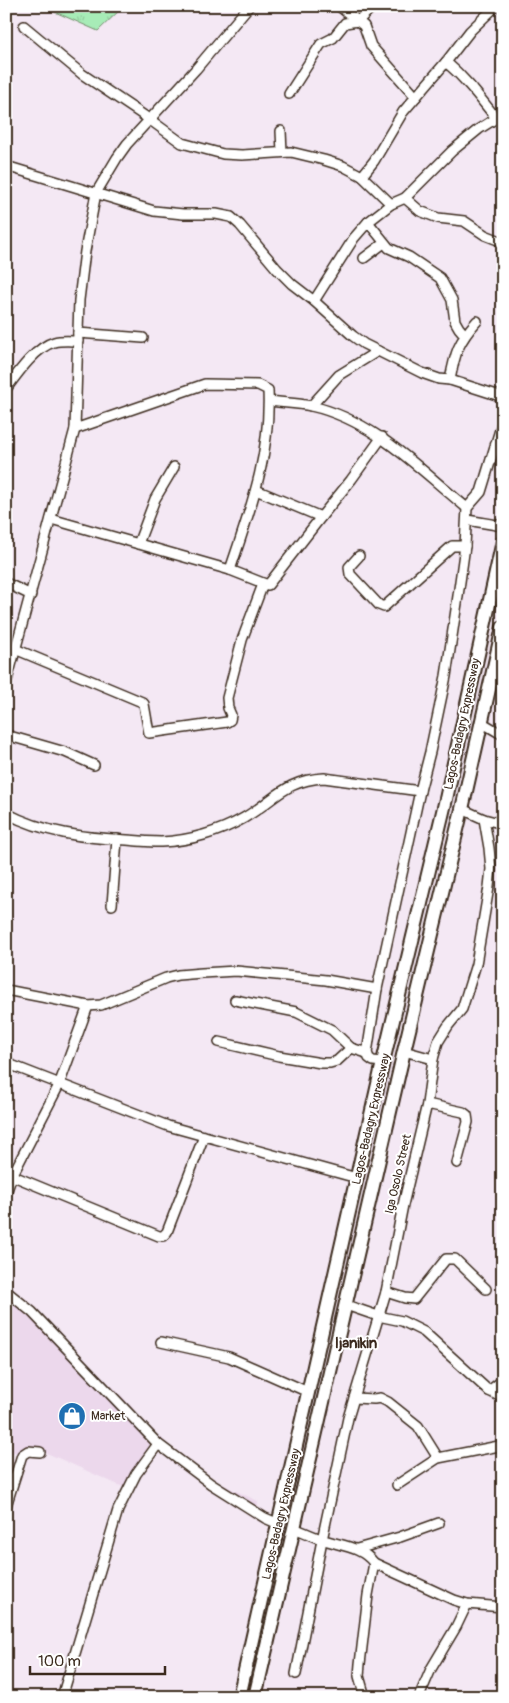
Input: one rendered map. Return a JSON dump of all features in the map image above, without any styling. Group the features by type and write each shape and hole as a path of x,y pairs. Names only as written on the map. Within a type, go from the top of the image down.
{"highway":[{"name":"Lagos-Badagry Expressway","path":"239,1697 383,1062 446,799 503,541"},
{"name":"Lagos-Badagry Expressway","path":"256,1697 404,1051 501,643 503,627"}],"street":[{"path":"6,684 75,429 80,300 85,251 96,192 117,158 149,119 249,6"},
{"path":"339,6 364,26 371,46 416,98"},
{"path":"289,94 321,44 332,38 345,23 358,21 372,6"},
{"path":"362,176 374,161 403,112 470,31 496,6"},
{"path":"24,26 82,74 182,143 223,154 242,155 291,152 324,160 343,166 362,176 391,204"},
{"path":"314,301 354,238 368,222 391,204 405,198 452,151 499,116 461,75 446,62"},
{"path":"282,131 282,152"},
{"path":"6,166 154,211 183,214 216,214 231,218 240,224 277,269 292,284 353,336 422,373 503,397"},
{"path":"405,198 420,211 438,218 464,221 485,235 503,242"},
{"path":"368,222 389,248 409,257 440,278 452,300 459,328 465,335"},
{"path":"364,258 384,243"},
{"path":"450,380 455,353 465,335 477,321"},
{"path":"6,389 40,350 53,342 78,337 143,338"},
{"path":"311,406 339,375 378,351"},
{"path":"75,429 205,384 258,385 268,390 268,432 256,490 230,570"},
{"path":"269,401 311,406 364,427 382,437 467,508"},
{"path":"383,1062 374,1061 369,1058 367,1052 377,989 446,676 458,603 467,508 482,492 500,441 503,420"},
{"path":"51,519 230,570 268,585 351,480 382,437"},
{"path":"138,544 145,521 155,499 174,467"},
{"path":"256,490 321,516"},
{"path":"467,520 503,526"},
{"path":"358,556 349,567 350,574 379,605 384,607 452,546 464,546"},
{"path":"6,583 31,595"},
{"path":"15,649 142,702 150,733 227,722 232,715 228,708 227,698 237,659 263,584"},
{"path":"481,722 503,735"},
{"path":"6,735 65,752 94,765"},
{"path":"6,813 24,823 68,834 117,840 162,842 195,837 222,829 245,818 292,784 309,779 324,778 420,791"},
{"path":"462,809 484,819 503,824"},
{"name":"Iga Osolo Street","path":"296,1674 348,1418 386,1292 403,1205 427,1104 432,1059 438,1042 462,1009 476,964 491,868 484,819"},
{"path":"112,905 117,840"},
{"path":"6,990 88,1006 100,1005 178,975 236,971 326,980 377,989"},
{"path":"235,1000 296,1012 332,1030 351,1048 367,1052"},
{"path":"6,1193 9,1174 60,1085 88,1006"},
{"path":"219,1042 321,1063 337,1061 351,1048"},
{"path":"404,1051 432,1059"},
{"path":"6,1063 168,1126 357,1178"},
{"path":"427,1104 463,1112 467,1115 468,1122 457,1163"},
{"path":"9,1174 163,1236 167,1232 204,1136"},
{"path":"386,1292 414,1299 446,1259 455,1259 486,1289"},
{"path":"6,1291 32,1312 158,1444 211,1484 265,1518 279,1524"},
{"path":"346,1305 378,1316 402,1321 424,1332 489,1391 503,1398"},
{"path":"161,1342 229,1357 308,1392"},
{"path":"489,1391 503,1380"},
{"path":"354,1398 374,1400 380,1398 388,1402 418,1426 438,1458"},
{"path":"62,1697 118,1510 136,1474 158,1444"},
{"path":"397,1485 438,1458 499,1446"},
{"path":"6,1506 22,1455 28,1451 40,1452"},
{"path":"357,1549 400,1537 439,1523"},
{"path":"294,1528 322,1540 357,1549 369,1556 374,1563 441,1595 467,1604 503,1607"},
{"path":"365,1697 359,1676 368,1596 374,1563"},
{"path":"419,1697 431,1669 456,1627 467,1604"}],"shaded area":[{"name":"Market","path":"6,1284 34,1307 78,1355 116,1390 131,1406 143,1426 161,1437 167,1446 208,1478 258,1501 257,1516 165,1449 158,1451 133,1485 114,1536 123,1487 40,1450 6,1453"}],"green space":[{"path":"36,6 124,6 98,31 46,8"}],"place":[{"name":"Market","path":"72,1416"}],"district":[{"name":"Ijanikin","path":"356,1343"}]}
